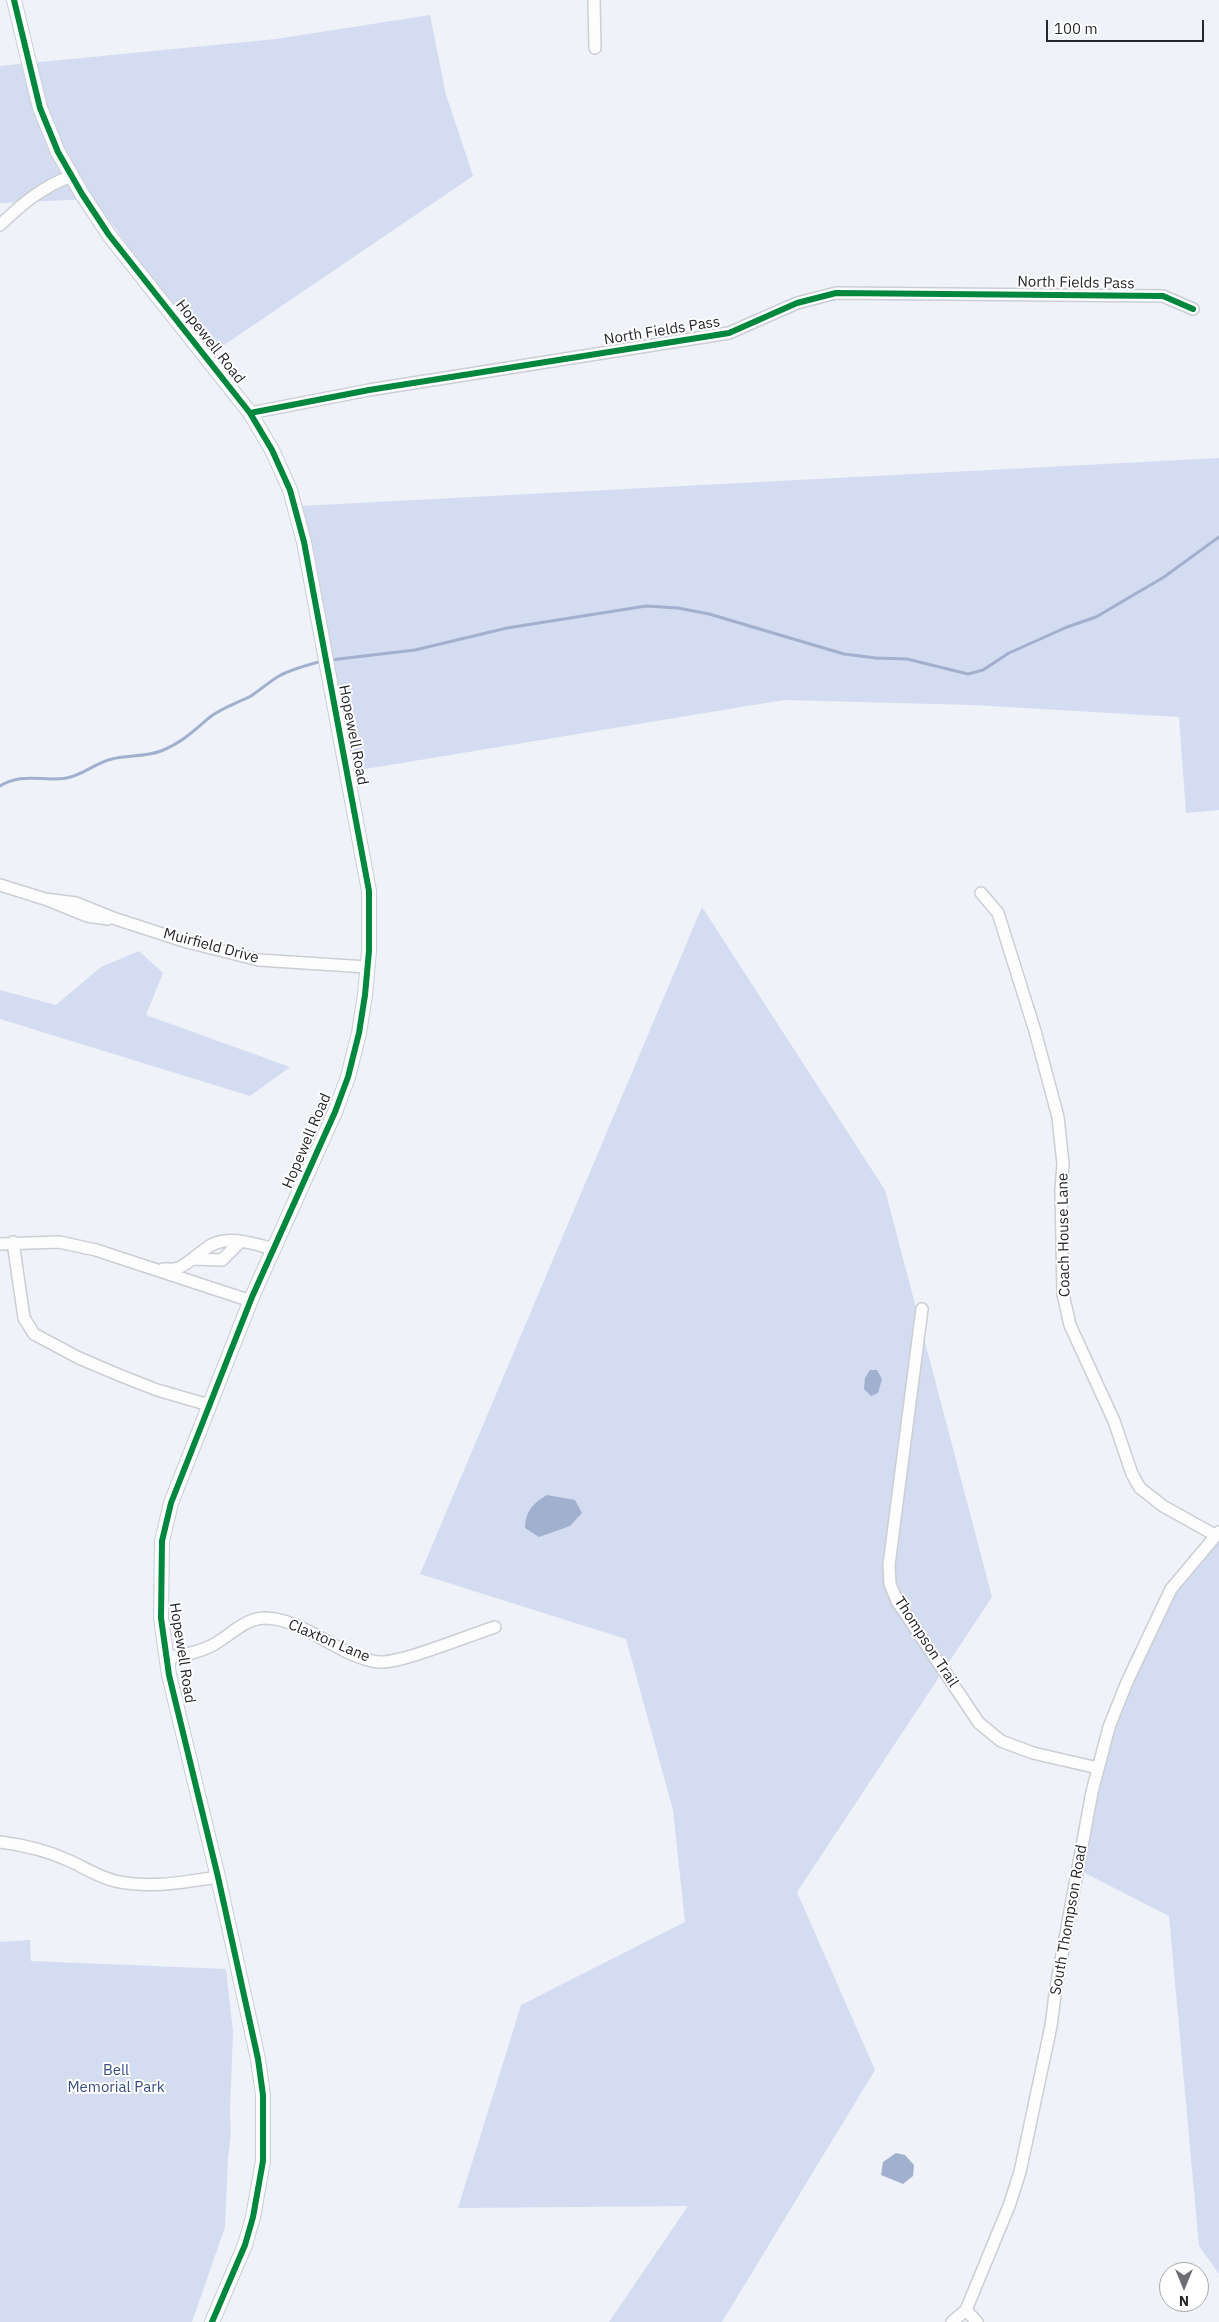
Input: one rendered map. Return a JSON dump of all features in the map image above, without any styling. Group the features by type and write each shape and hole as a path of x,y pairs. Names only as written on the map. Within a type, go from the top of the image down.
{"street":[{"name":"Hopewell Road","path":"14,0 40,108 58,152 109,235 250,413 272,450 290,490 304,542 370,906 368,967 359,1034 348,1077 335,1112 251,1301 209,1405 171,1503 162,1541 161,1618 167,1658 258,2059 263,2095 264,2136 259,2188 253,2217 245,2244 212,2322"},
{"name":"Hopewell Road","path":"18,0 19,15"},
{"path":"594,0 594,48"},
{"path":"0,225 22,204 54,182 72,176"},
{"name":"North Fields Pass","path":"250,413 369,390 729,333 797,303 836,293 1163,296 1192,309"},
{"name":"Muirfield Drive","path":"0,885 45,899 87,916 116,919 231,954 259,960 368,967"},
{"name":"Coach House Lane","path":"981,893 998,913 1035,1031 1058,1117 1062,1148 1063,1294 1070,1325 1114,1421 1132,1474 1140,1488 1163,1506 1217,1534"},
{"path":"154,1268 177,1269 205,1248 223,1241 240,1242 274,1249"},
{"path":"13,1242 24,1318 34,1334 79,1358 119,1375 157,1390 209,1405"},
{"path":"0,1244 13,1242 59,1242 96,1250 251,1301"},
{"path":"192,1259 222,1260 240,1242"},
{"name":"Thompson Trail","path":"922,1309 889,1565 890,1584 897,1602 979,1723 1001,1741 1033,1753 1098,1768"},
{"name":"South Thompson Road","path":"952,2322 966,2310 1009,2206 1020,2172 1050,2026 1098,1768 1110,1727 1127,1682 1171,1589 1217,1534"},
{"name":"Claxton Lane","path":"167,1658 196,1653 213,1645 242,1626 262,1618 286,1622 361,1657 384,1662 406,1657 494,1627"},
{"path":"0,1842 40,1850 70,1861 98,1875 129,1884 162,1885 218,1877"},
{"path":"966,2310 976,2322"}],"green space":[{"path":"430,15 446,95 473,176 205,358 116,229 93,199 0,203 0,66 276,39"},
{"path":"1219,458 1219,810 1186,813 1179,717 973,705 784,700 353,771 341,701 323,636 300,506"},
{"path":"702,907 885,1190 992,1597 797,1892 875,2070 722,2322 609,2322 688,2206 458,2208 521,2005 685,1922 673,1810 626,1639 420,1574"},
{"path":"139,951 163,973 146,1015 290,1067 250,1096 0,1019 0,990 56,1005 101,967"},
{"path":"1219,1536 1219,2274 1199,2246 1169,1916 1075,1868 1110,1709 1134,1650 1198,1555"},
{"name":"Bell Memorial Park","path":"30,1940 31,1961 226,1969 233,2032 231,2133 225,2227 192,2322 0,2322 0,1942"}],"shaded area":[{"path":"870,1370 877,1370 882,1379 878,1393 871,1396 864,1389 865,1378"},
{"path":"547,1495 575,1500 582,1513 570,1526 539,1537 525,1528 525,1522 531,1508"},
{"path":"896,2153 905,2155 914,2165 913,2176 903,2184 881,2175 883,2162"}],"waterway":[{"path":"330,660 415,650 507,628 646,606 678,608 709,614 844,654 907,659 968,674 983,670 1009,653 1067,627 1096,617 1164,577 1219,537"},
{"path":"0,786 16,779 67,778 112,759 161,751 193,732 210,717 251,696 279,676 294,669 322,661"}],"cycle path":[{"path":"14,0 40,108 58,152 82,194 109,235 250,413 272,450 290,490 304,542 369,891 369,951 365,995 359,1033 348,1077 335,1112 252,1297 171,1503 162,1541 161,1618 169,1675 218,1877 258,2059 263,2095 263,2161 253,2217 245,2245 212,2322"},
{"path":"250,413 369,390 729,333 797,303 836,293 1163,296 1193,309"}]}
